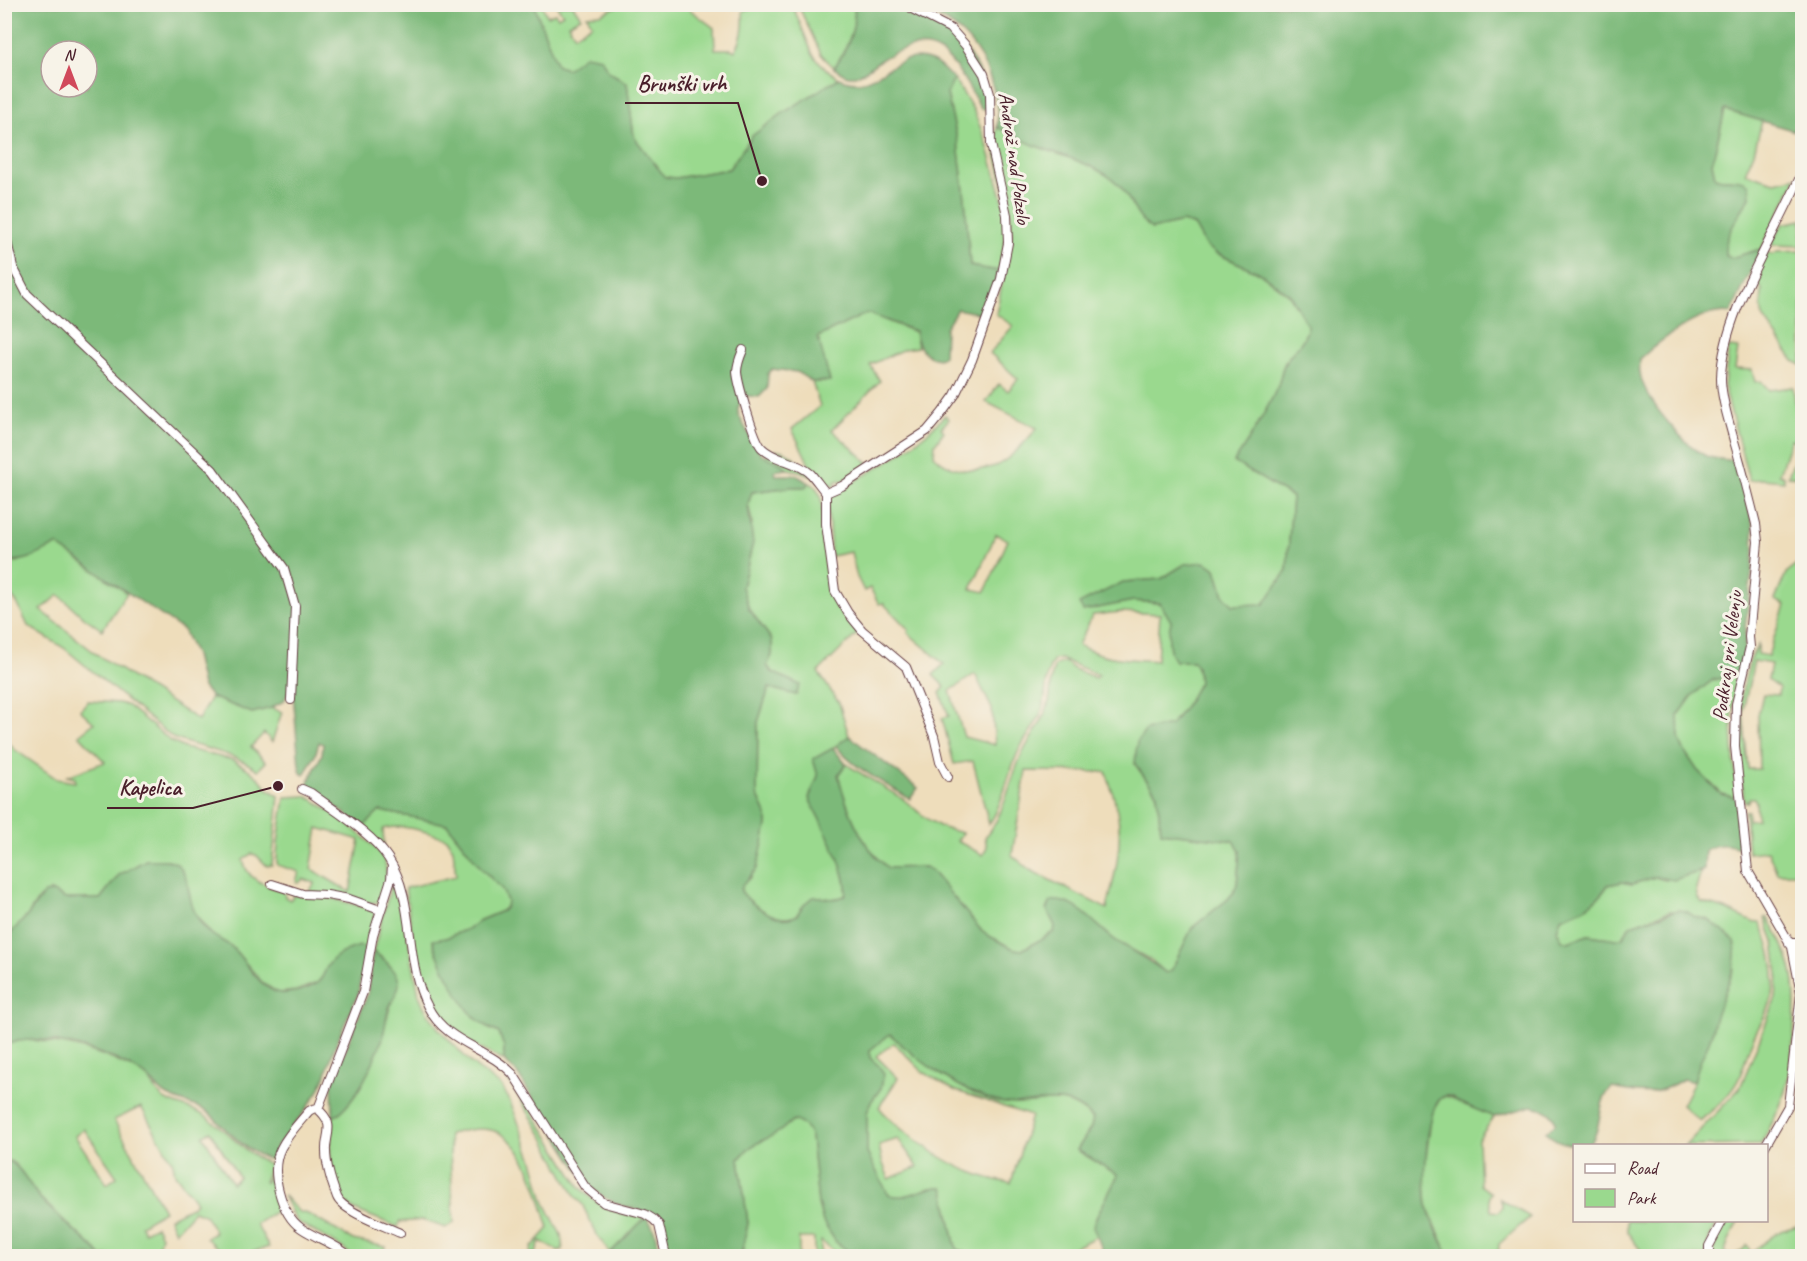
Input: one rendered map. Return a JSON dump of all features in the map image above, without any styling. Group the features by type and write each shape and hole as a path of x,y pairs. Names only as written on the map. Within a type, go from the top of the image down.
{"street":[{"name":"Andraž nad Polzelo","path":"826,493 842,486 927,431 955,395 972,360 1001,279 1008,243 1008,215 991,144 990,94 984,74 966,46 951,29 912,9 910,4"},
{"name":"Podkraj pri Velenju","path":"1766,1144 1788,1106 1801,993 1789,944 1748,871 1735,746 1736,704 1750,647 1758,542 1756,524 1726,410 1721,379 1727,334 1803,172"},
{"path":"4,229 13,267 27,294 213,470 284,568 295,606 291,700"},
{"path":"743,350 738,362 737,375 755,436 761,447 774,456 811,474 826,493 826,524 835,591 848,613 862,630 906,667 934,736 940,762 948,777"},
{"path":"302,789 319,799 372,840 387,856 403,891 418,982 428,1008 436,1020 453,1037 492,1057 508,1069 549,1128 585,1187 604,1203 645,1214 653,1219 658,1225 666,1257"},
{"path":"318,1109 363,992 373,935 391,879 392,865"},
{"path":"272,884 303,894 349,899 381,910"},
{"path":"1789,944 1803,943"},
{"path":"349,1257 343,1251 303,1230 292,1221 286,1212 280,1193 277,1159 280,1149 309,1111 314,1108 324,1115 328,1125 325,1150 339,1202 349,1210 400,1233"},
{"path":"1709,1257 1709,1246 1722,1222"}],"green space":[{"path":"4,5 534,5 557,66 567,69 585,55 601,58 608,71 627,83 634,137 665,177 676,178 729,169 752,136 783,113 839,78 853,82 864,81 906,59 918,58 932,61 954,79 947,94 958,143 970,266 999,271 987,315 957,309 945,328 944,356 939,359 929,356 922,350 915,331 867,313 818,337 830,381 812,382 797,372 772,369 768,374 767,389 759,397 747,396 739,405 739,415 763,455 787,469 774,471 776,475 796,475 808,482 806,487 752,492 748,504 753,543 742,587 749,609 772,640 772,655 767,666 772,672 800,685 796,695 769,688 758,722 757,794 767,816 767,826 757,869 743,884 741,891 759,908 784,918 796,916 810,899 815,897 836,899 845,896 844,875 839,861 809,798 818,776 813,759 833,748 846,764 838,775 856,826 870,849 888,868 925,867 931,870 980,929 1014,949 1022,950 1054,932 1055,926 1047,910 1051,901 1061,901 1079,909 1110,936 1166,973 1171,971 1192,928 1228,899 1237,884 1240,850 1234,841 1161,832 1157,794 1135,764 1137,742 1146,730 1171,725 1186,705 1199,682 1197,667 1193,661 1175,661 1172,657 1169,642 1171,621 1160,603 1133,601 1083,611 1079,604 1123,582 1161,579 1185,564 1205,562 1216,569 1224,596 1233,605 1264,604 1287,570 1292,497 1234,462 1267,408 1284,365 1302,341 1308,326 1290,295 1260,273 1206,246 1194,225 1182,222 1152,229 1138,215 1119,185 1102,172 1033,145 997,127 998,115 993,88 976,50 954,27 915,5 1802,5 1802,102 1795,131 1725,110 1712,163 1715,177 1741,180 1749,184 1750,197 1729,235 1725,250 1726,256 1731,258 1761,249 1731,313 1720,312 1696,320 1670,335 1640,359 1643,384 1657,408 1676,431 1706,456 1738,462 1753,526 1754,554 1745,628 1745,649 1739,674 1713,680 1693,695 1678,716 1679,738 1683,749 1697,770 1721,794 1738,798 1740,848 1722,845 1705,850 1704,870 1674,880 1655,877 1632,884 1622,882 1608,885 1588,906 1561,918 1557,930 1562,940 1568,942 1588,935 1617,939 1623,937 1631,925 1678,910 1686,911 1695,917 1709,920 1735,941 1735,959 1731,977 1694,1082 1683,1079 1664,1089 1649,1092 1632,1092 1612,1088 1603,1101 1596,1132 1589,1144 1566,1143 1550,1136 1546,1132 1555,1124 1555,1120 1548,1112 1536,1107 1532,1106 1494,1117 1447,1096 1438,1101 1432,1115 1428,1135 1426,1195 1431,1218 1449,1256 1105,1256 1093,1227 1118,1175 1077,1150 1091,1128 1093,1118 1071,1103 1050,1101 1005,1103 975,1093 928,1066 890,1034 870,1050 870,1058 884,1074 881,1088 870,1103 867,1113 867,1153 888,1194 902,1196 942,1187 958,1250 984,1255 1028,1256 855,1256 836,1242 823,1222 818,1203 811,1137 805,1126 796,1121 754,1145 739,1159 748,1223 741,1256 669,1256 662,1219 651,1213 616,1203 590,1188 517,1073 504,1061 504,1047 499,1033 472,1015 448,977 433,940 446,938 472,927 478,921 502,911 507,901 502,889 482,869 447,824 380,811 363,827 307,785 322,754 323,744 319,742 315,756 304,775 301,773 293,692 288,692 284,701 271,708 252,713 211,697 202,686 195,655 183,630 57,545 38,555 19,561 5,560"},
{"path":"534,5 542,5 547,16 555,13 558,17 563,14 556,5 573,5 581,17 568,24 575,35 592,24 587,15 601,14 620,5 690,5 689,9 714,28 715,49 735,51 742,32 743,11 763,5 790,5 794,9 813,55 826,69 839,78 783,113 752,136 729,169 676,178 664,177 634,137 627,83 586,56 567,69 557,66"},
{"path":"798,5 854,5 854,22 850,38 834,68 821,54"},
{"path":"854,5 903,5 951,33 970,55 979,73 985,90 986,109 981,109 952,62 933,48 917,47 901,50 854,76 846,75 834,68 850,38 854,22"},
{"path":"954,79 973,109 987,144 1005,207 1007,231 999,271 970,266 958,143 947,94"},
{"path":"1725,110 1762,121 1754,152 1745,173 1775,182 1797,177 1761,249 1731,258 1726,256 1725,250 1728,235 1750,197 1731,179 1722,180 1715,177 1712,163"},
{"path":"997,127 1033,145 1102,172 1119,185 1146,225 1152,229 1182,222 1194,225 1206,246 1260,273 1290,296 1308,326 1302,341 1284,364 1278,385 1267,408 1234,462 1292,497 1287,570 1264,605 1233,605 1224,596 1216,569 1185,564 1161,579 1123,582 1083,611 1133,601 1160,603 1171,620 1175,661 1193,661 1197,667 1199,682 1171,725 1146,731 1135,764 1157,794 1161,832 1234,840 1240,850 1237,884 1234,892 1192,928 1171,971 1166,973 1151,960 1116,941 1094,922 1047,910 1055,926 1054,932 1022,950 1014,949 991,937 980,929 931,870 925,867 888,868 878,859 856,826 838,775 846,764 903,799 927,819 943,828 962,833 957,841 983,855 987,847 985,837 997,820 1021,756 1045,713 1055,665 1065,662 1074,669 1096,678 1099,675 1061,659 1054,660 1048,672 1044,704 1040,715 1019,750 989,824 973,761 954,764 942,718 949,716 940,693 945,687 933,675 944,664 908,633 909,630 883,603 879,604 870,588 864,591 857,577 851,552 831,556 827,497 874,470 919,440 945,415 949,419 941,428 944,431 935,444 934,455 954,468 979,470 995,466 1006,460 1037,428 986,402 999,384 1008,391 1018,379 990,353 1013,326 996,314 1012,233 1010,210 995,150","holes":["996,534 1008,540 985,592 971,589","1121,612 1160,614 1157,661 1107,656 1078,645 1093,615","975,674 992,709 995,745 964,737 950,691","1026,771 1106,772 1116,805 1119,836 1116,867 1107,909 1030,870 1012,855"]},
{"path":"1802,220 1802,246 1770,245 1783,224"},
{"path":"1802,251 1801,365 1794,361 1763,317 1762,290 1755,276 1766,252 1773,255 1777,252"},
{"path":"867,313 915,332 918,347 904,349 870,365 880,381 832,430 871,465 846,480 835,481 836,486 800,471 787,469 783,464 764,456 778,450 783,451 806,467 810,466 792,429 820,406 812,382 825,382 818,337"},
{"path":"1729,347 1738,348 1735,369 1752,370 1755,382 1761,381 1769,390 1793,387 1799,427 1802,429 1802,477 1788,476 1801,444 1791,439 1779,474 1784,476 1784,481 1749,480 1724,386"},
{"path":"808,482 815,486 821,496 830,586 840,607 859,632 818,672 839,703 849,736 833,748 809,798 839,861 846,887 845,896 836,899 814,898 803,906 796,916 784,918 759,908 741,891 743,884 751,877 767,826 767,816 757,794 758,722 769,688 796,694 767,666 772,655 772,640 749,609 742,587 748,563 752,522 748,504 752,492 805,487"},
{"path":"57,545 127,593 102,630 59,595 41,610 96,654 198,720 211,697 252,713 271,708 282,712 272,742 264,733 251,747 266,762 258,770 227,755 173,738 64,648 28,626 17,603 11,596 5,594 4,560 17,562"},
{"path":"1802,561 1802,873 1777,873 1768,851 1748,853 1745,811 1748,811 1748,820 1757,819 1756,802 1754,798 1749,798 1748,802 1744,802 1739,754 1740,708 1749,664 1758,645 1758,654 1768,656 1785,605 1775,600 1786,573","holes":["1754,661 1771,664 1768,680 1779,688 1778,695 1763,694 1758,715 1759,769 1748,769 1743,711"]},
{"path":"1739,674 1732,720 1738,798 1722,794 1697,770 1683,749 1679,738 1678,716 1693,695 1713,680"},
{"path":"88,701 119,703 128,706 171,741 184,748 233,760 260,779 268,789 279,796 272,865 267,866 256,855 251,854 243,860 245,867 253,878 284,892 285,897 290,900 294,895 327,897 375,910 366,949 360,946 326,970 317,983 296,991 278,993 262,982 231,946 212,935 191,905 187,883 176,863 169,860 146,860 119,875 100,899 65,899 50,891 39,898 28,915 5,939 4,737 14,749 57,779 75,782 75,778 67,776 105,762 79,735 94,723 80,710"},
{"path":"849,736 918,788 910,799 861,769 836,746"},
{"path":"306,796 314,800 350,826 381,855 385,862 386,878 385,889 378,902 370,903 309,892 315,883 303,879 299,883 296,882 299,872 277,865 278,839 285,797","holes":["318,828 360,840 350,892 311,869"]},
{"path":"380,811 447,824 482,869 502,889 507,901 502,911 478,921 472,927 433,941 487,1028 499,1033 504,1047 504,1061 460,1038 433,1012 423,989 418,969 405,888 456,876 453,849 446,838 399,827 383,829 384,846 363,827"},
{"path":"146,860 166,860 177,864 185,875 193,909 202,923 211,934 233,948 263,984 279,993 295,992 310,987 319,981 332,960 339,955 360,946 366,949 358,994 335,1046 325,1077 305,1111 277,1146 272,1160 258,1155 244,1145 206,1111 168,1096 144,1075 115,1059 76,1046 55,1042 19,1041 5,1046 5,939 28,915 44,893 53,892 65,899 100,899 119,875"},
{"path":"1701,872 1696,888 1697,897 1701,902 1725,909 1755,923 1760,922 1770,948 1774,985 1767,1012 1750,1046 1735,1086 1700,1121 1682,1105 1694,1082 1698,1063 1709,1041 1715,1016 1734,969 1709,920 1695,917 1686,911 1670,911 1631,925 1623,937 1617,939 1588,935 1568,942 1562,940 1557,930 1561,918 1588,906 1608,885 1622,882 1632,884 1655,877 1665,880"},
{"path":"391,885 398,885 419,995 424,1007 438,1028 471,1063 502,1087 510,1101 533,1160 544,1201 561,1235 563,1250 559,1251 540,1241 535,1256 530,1255 532,1247 549,1228 528,1166 520,1152 509,1140 497,1132 478,1129 449,1134 454,1223 445,1228 423,1220 400,1222 398,1227 355,1210 341,1200 330,1157 333,1117 344,1109 362,1084 375,1054 395,993 397,984 394,972 373,952"},
{"path":"1767,917 1784,947 1791,967 1795,994 1793,1047 1783,1098 1761,1144 1687,1144 1740,1088 1776,998 1778,975 1774,941 1765,918"},
{"path":"373,952 394,971 399,985 389,1008 382,1040 369,1071 349,1103 333,1117 332,1083 367,996"},
{"path":"890,1034 928,1066 975,1093 1005,1103 1060,1101 1081,1109 1093,1119 1091,1128 1077,1150 1118,1175 1094,1222 1097,1236 1057,1256 978,1255 958,1250 942,1187 902,1197 888,1195 867,1153 867,1113 870,1103 881,1088 879,1066 870,1058 870,1050","holes":["894,1043 923,1072 954,1090 1031,1116 1011,1183 980,1176 948,1161 908,1135 879,1107 898,1078 876,1056","898,1139 918,1167 889,1179 879,1145"]},
{"path":"23,1039 76,1047 100,1054 136,1070 148,1079 163,1098 203,1115 252,1154 270,1165 264,1182 273,1166 276,1197 281,1208 256,1224 269,1247 246,1254 226,1255 206,1238 215,1233 206,1216 194,1211 175,1232 169,1218 193,1206 196,1202 175,1174 173,1163 141,1107 114,1120 164,1211 141,1225 144,1232 156,1226 161,1236 156,1256 102,1256 37,1195 16,1165 10,1161 5,1163 4,1046","holes":["84,1129 117,1177 107,1184 75,1136","210,1131 239,1177 232,1183 203,1136"]},
{"path":"502,1068 510,1075 580,1187 594,1200 610,1209 646,1217 610,1253 597,1235 582,1204 575,1196 543,1136"},
{"path":"1446,1096 1494,1117 1478,1140 1480,1185 1491,1193 1489,1196 1491,1211 1498,1212 1501,1209 1500,1199 1530,1217 1499,1244 1498,1256 1449,1256 1427,1206 1424,1172 1432,1112 1440,1099"},
{"path":"797,1121 805,1126 811,1137 818,1203 823,1222 836,1242 855,1256 841,1256 821,1241 821,1256 814,1256 814,1238 799,1238 799,1256 742,1255 748,1223 739,1159 754,1145"},
{"path":"10,1161 19,1169 47,1206 102,1256 5,1256 5,1163"},
{"path":"283,1195 299,1212 308,1214 353,1240 386,1247 384,1250 392,1256 353,1256 299,1223"},
{"path":"646,1217 654,1230 660,1256 613,1256 610,1253"},
{"path":"1627,1222 1718,1222 1709,1239 1706,1256 1645,1256 1627,1232"},
{"path":"1725,1222 1738,1222 1725,1254 1738,1253 1747,1245 1751,1253 1781,1231 1802,1226 1802,1256 1712,1256 1717,1236"}],"place":[{"name":"Brunški vrh","path":"762,181"},
{"name":"Kapelica","path":"278,786"}]}
